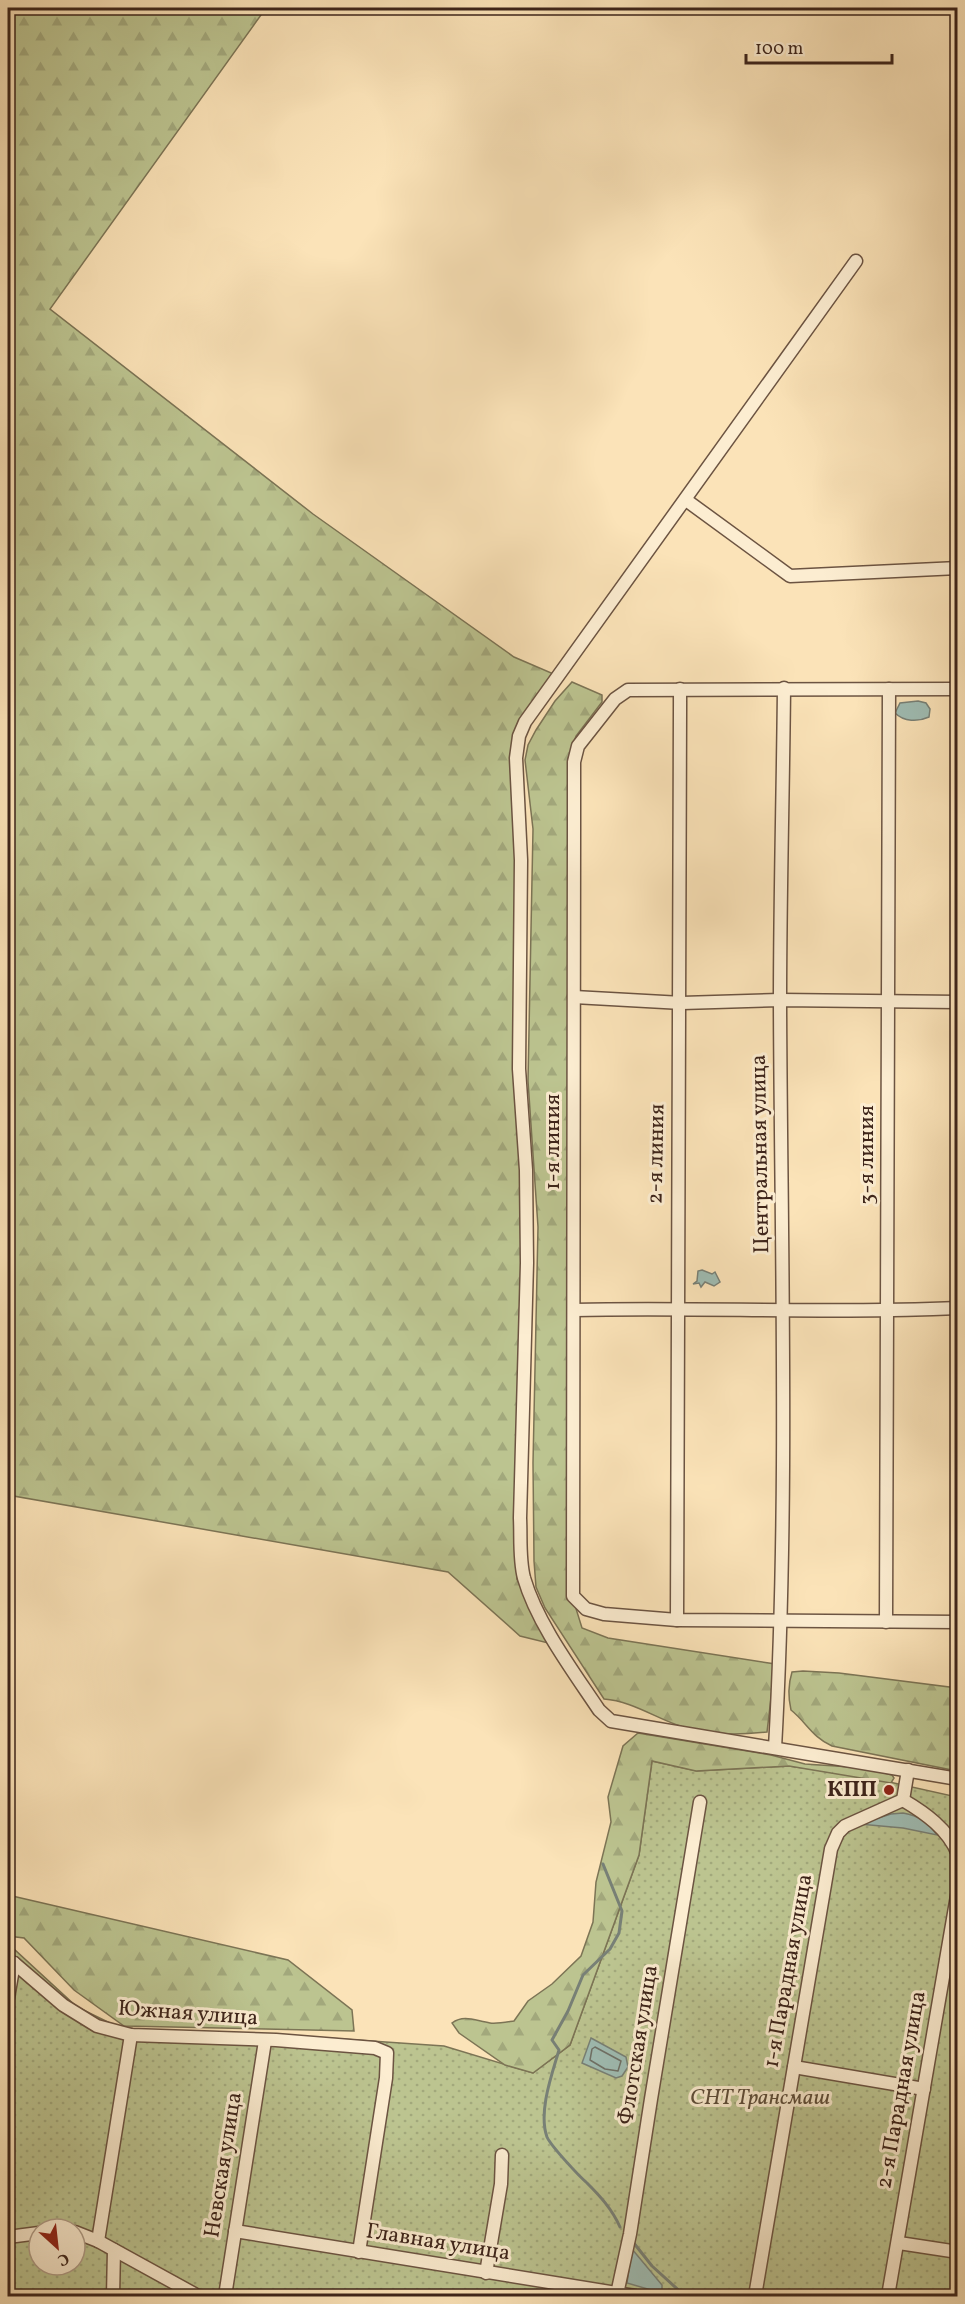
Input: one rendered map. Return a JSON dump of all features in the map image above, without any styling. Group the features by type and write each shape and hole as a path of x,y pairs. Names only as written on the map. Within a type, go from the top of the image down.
{"street":[{"path":"856,261 525,722 519,736 516,758 521,860 519,1070 526,1170 527,1263 521,1548 524,1576 540,1616 599,1710 611,1721 957,1779"},
{"path":"686,500 790,576 957,568"},
{"name":"Центральная улица","path":"775,1748 780,1620 783,1311 780,1000 784,688"},
{"path":"680,689 957,689"},
{"name":"1-я линия","path":"677,1620 604,1614 586,1609 573,1596 574,762 578,746 586,734 615,699 628,690 680,689"},
{"name":"2-я линия","path":"677,1620 678,1125 682,1003 680,689"},
{"name":"3-я линия","path":"886,1622 889,689"},
{"path":"574,997 682,1003 780,1000 957,1002"},
{"path":"574,1310 677,1307 783,1311 886,1311 957,1308"},
{"path":"677,1620 957,1622"},
{"path":"908,1770 903,1800 918,1809 946,1834 957,1854"},
{"name":"1-я Парадная улица","path":"755,2296 831,1849 844,1826 903,1800"},
{"name":"Флотская улица","path":"617,2294 643,2157 700,1802"},
{"name":"2-я Парадная улица","path":"888,2296 957,1890"},
{"path":"8,1998 10,1962"},
{"name":"Южная улица","path":"10,1962 63,2005 97,2026 131,2036 375,2048 387,2053 386,2078 359,2252"},
{"path":"99,2241 131,2036"},
{"name":"Невская улица","path":"225,2296 264,2041"},
{"path":"794,2067 924,2089"},
{"path":"486,2273 501,2184 501,2155"},
{"name":"Главная улица","path":"235,2231 635,2296"},
{"path":"8,2237 27,2235"},
{"path":"87,2236 198,2296"},
{"path":"898,2243 957,2252"},
{"path":"112,2296 114,2250"}],"green space":[{"path":"8,8 266,8 50,309 313,514 514,657 556,675 516,730 510,760 515,830 516,1090 522,1176 517,1579 548,1643 520,1636 448,1572 8,1495"},
{"path":"572,682 602,695 602,702 576,736 568,759 573,1599 582,1628 608,1638 775,1664 767,1732 725,1734 693,1730 624,1703 604,1699 545,1608 536,1587 533,1463 538,1227 528,1081 533,829 525,760 528,745 536,730 555,701"},
{"path":"792,1672 839,1673 957,1688 957,1771 832,1746 825,1742 791,1710 789,1691"},
{"path":"638,1733 771,1755 805,1764 866,1768 892,1775 894,1778 891,1783 789,1766 696,1771 652,1761 639,1855 570,2045 533,2073 505,2065 459,2033 452,2023 461,2019 493,2023 514,2021 528,2001 552,1984 581,1956 593,1922 596,1882 611,1822 608,1797 623,1746"},
{"name":"СНТ Трансмаш","path":"652,1761 697,1771 789,1766 867,1777 957,1797 957,2296 8,2296 8,1948 15,1950 77,2007 114,2025 136,2030 269,2034 444,2046 533,2073 570,2045 639,1855"},
{"path":"8,1895 288,1960 352,2010 354,2031 124,2026 74,1990 24,1938 8,1936"}],"water":[{"path":"918,701 926,703 930,709 929,717 911,720 895,713 900,703"},
{"path":"702,1270 712,1274 715,1272 720,1282 714,1286 705,1282 701,1287 699,1283 693,1284 697,1281 698,1271"},
{"path":"903,1813 922,1820 937,1835 903,1828 859,1824 891,1814"},
{"path":"591,2038 626,2057 628,2067 622,2076 616,2078 582,2063"},
{"path":"632,2249 662,2285 662,2289 658,2292 627,2283"}],"waterway":[{"path":"603,1864 622,1911 619,1933 610,1949 583,1975 568,2011 552,2040 559,2050 547,2093 544,2116 549,2141 597,2193 620,2227"},
{"path":"633,2242 652,2266 685,2296"}],"place":[{"name":"КПП","path":"889,1790"}]}
